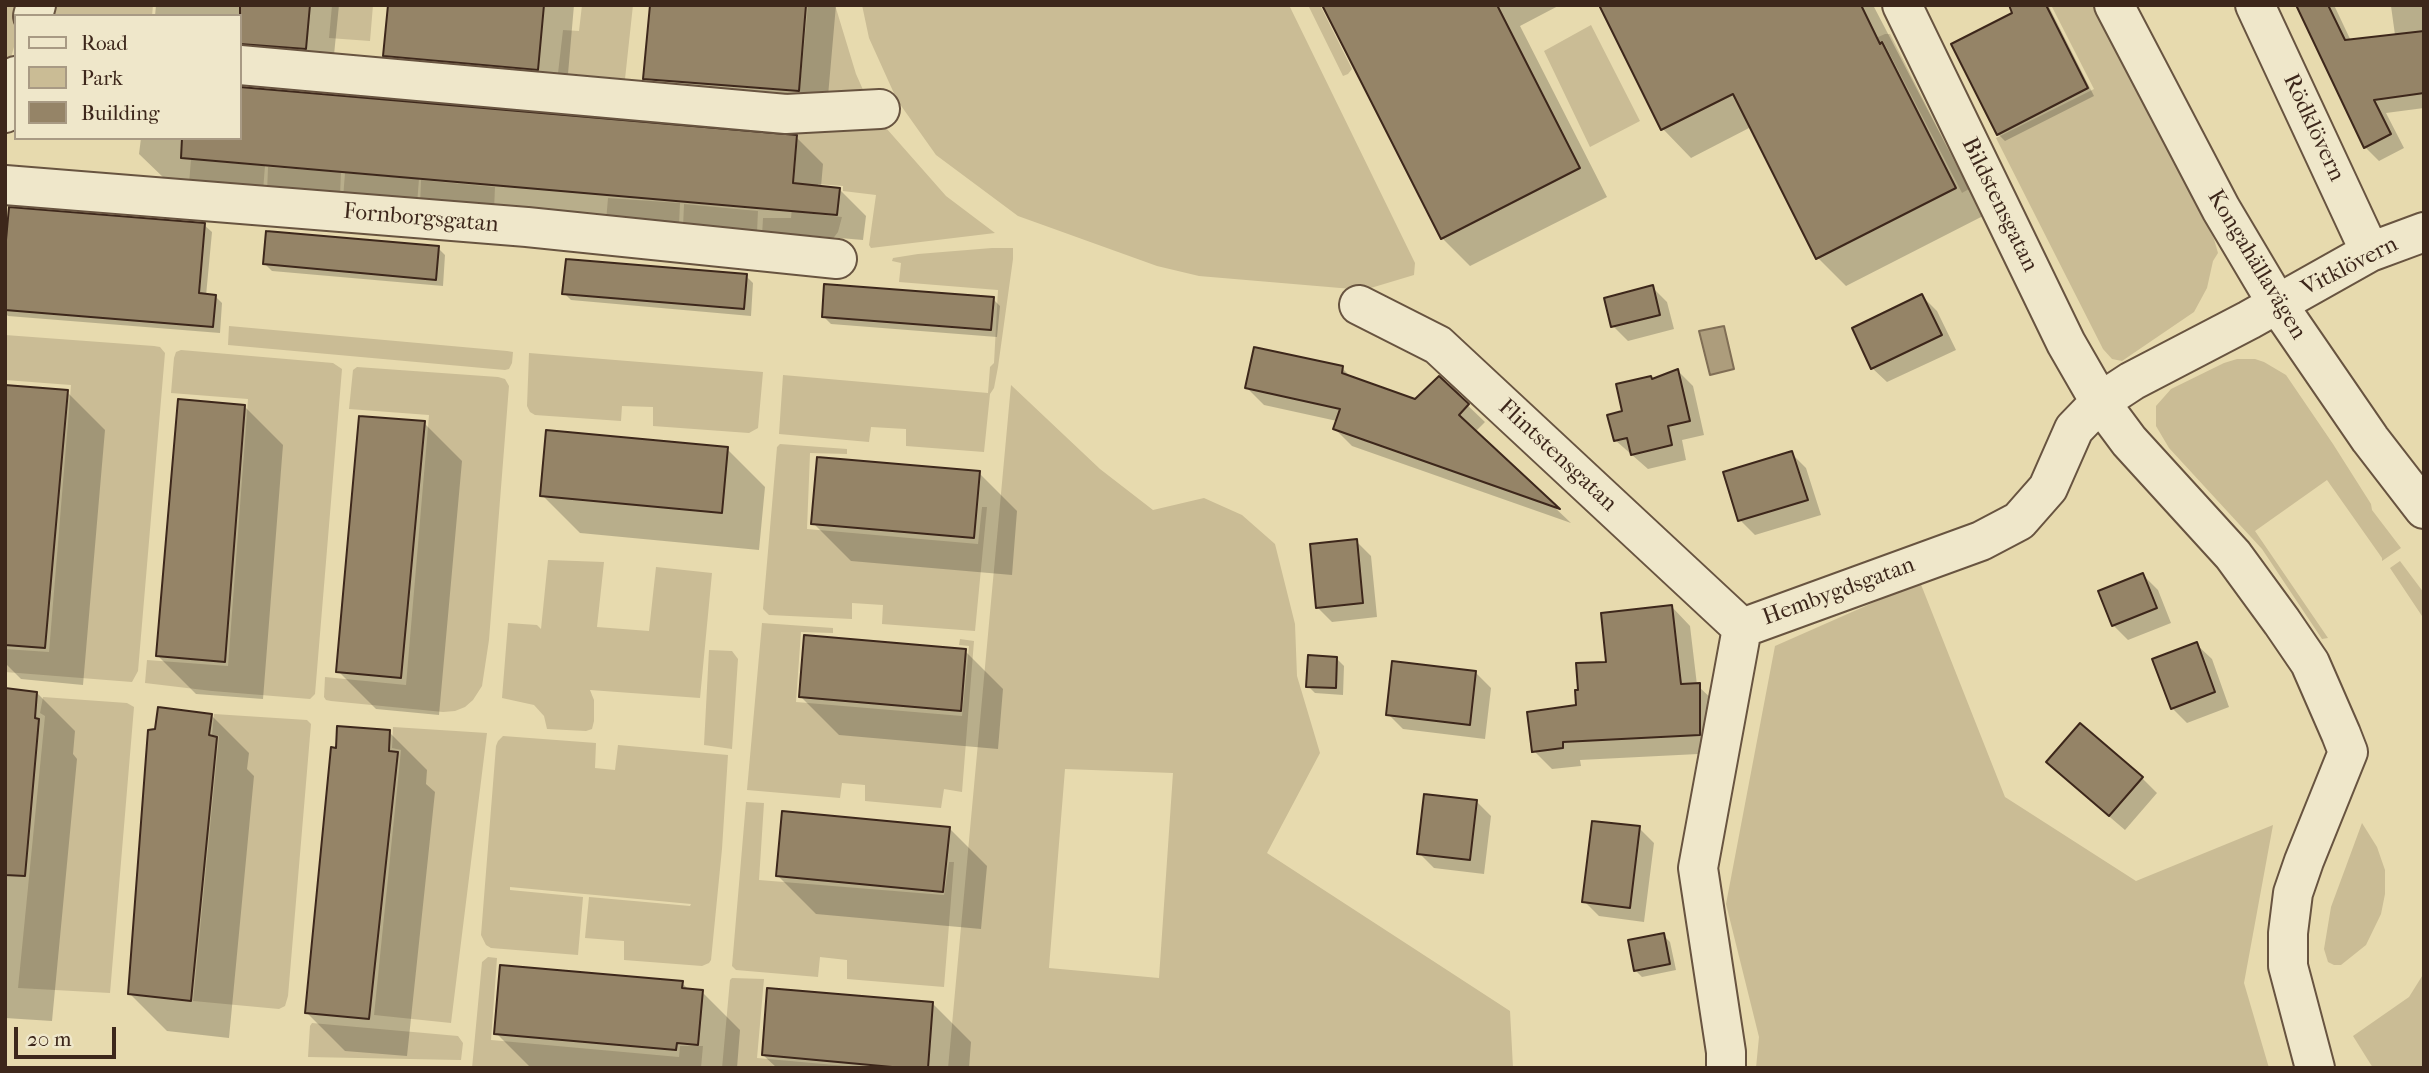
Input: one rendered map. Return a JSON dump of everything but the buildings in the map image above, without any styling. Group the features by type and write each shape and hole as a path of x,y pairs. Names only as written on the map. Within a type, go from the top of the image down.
{"street":[{"name":"Bildstensgatan","path":"1902,5 2060,331 2101,402"},
{"name":"Kongahällavägen","path":"2114,5 2221,209 2278,305 2370,439 2424,509"},
{"name":"Rödklövern","path":"2255,5 2370,252"},
{"path":"242,65 786,114 880,109"},
{"path":"5,113 14,83"},
{"name":"Fornborgsgatan","path":"5,186 527,227 837,259"},
{"name":"Vitklövern","path":"2278,305 2370,252 2424,232"},
{"name":"Flintstensgatan","path":"1359,305 1438,345 1742,628"},
{"name":"Hembygdsgatan","path":"1726,1068 1726,1052 1698,868 1742,628 1981,541 2019,521 2048,488 2074,429 2101,402 2132,381 2278,305"},
{"path":"2101,402 2129,441 2233,555 2282,622 2310,663 2348,752 2293,893 2288,933 2288,966 2315,1068"}],"green space":[{"path":"5,5 25,5 18,14 14,14 14,47 5,78"},
{"path":"52,5 153,5 152,14 50,14"},
{"path":"332,5 373,5 370,41 329,38"},
{"path":"582,5 633,5 625,79 558,73 563,30 579,31"},
{"path":"808,5 835,5 864,92 798,107"},
{"path":"862,5 1289,5 1415,263 1414,275 1364,290 1199,276 1157,266 1018,216 936,155 897,100 869,38"},
{"path":"1308,5 1320,5 1352,69 1348,74 1343,76"},
{"path":"2051,5 2096,5 2214,239 2218,253 2213,261 2207,288 2194,312 2122,361 2112,359 2103,349 1996,138 2094,89"},
{"path":"1591,25 1640,121 1590,147 1544,51"},
{"path":"1890,34 1969,189 1962,193 1883,41 1843,59 1844,52"},
{"path":"879,120 946,196 995,233 871,248 869,245 876,195 843,191 843,186 818,184 815,214 842,217 838,232 832,240 762,235 763,218 791,218 799,122"},
{"path":"191,159 265,166 263,191 189,184"},
{"path":"268,167 341,172 340,197 267,192"},
{"path":"345,173 419,179 417,205 343,198"},
{"path":"421,180 495,187 494,211 420,205"},
{"path":"608,198 680,203 679,226 606,221"},
{"path":"684,204 758,211 757,233 683,227"},
{"path":"1013,248 1013,259 998,367 994,388 990,394 984,452 906,446 906,429 871,427 869,442 779,434 783,375 988,393 990,367 994,363 998,290 899,282 901,263 892,261 893,258 918,254"},
{"path":"229,326 507,351 513,352 512,363 509,369 505,370 228,345"},
{"path":"5,335 154,346 160,347 165,353 138,671 132,682 5,672 5,649 49,652 71,385 5,380"},
{"path":"181,350 333,363 342,369 315,694 310,699 145,683 147,660 228,666 248,399 171,393 174,358 176,352"},
{"path":"529,353 763,372 758,428 749,433 653,426 653,407 622,406 621,421 535,415 527,406"},
{"path":"2237,359 2255,359 2286,375 2333,444 2371,504 2372,510 2401,548 2382,561 2327,480 2255,531 2328,638 2322,639 2262,549 2169,448 2156,426 2156,406 2171,389"},
{"path":"357,367 498,377 505,379 509,386 489,640 482,686 473,700 455,711 331,701 324,697 325,677 406,685 429,415 349,409 353,370"},
{"path":"1011,385 1100,469 1153,510 1204,498 1242,515 1275,544 1295,624 1297,676 1320,753 1267,853 1510,1011 1513,1068 948,1068","holes":["1065,769 1173,773 1159,978 1049,968"]},
{"path":"780,444 847,449 847,454 810,453 807,529 978,544 982,507 987,507 975,631 882,624 883,605 852,603 852,619 769,615 763,609 777,447"},
{"path":"548,560 604,562 597,627 649,631 656,567 712,573 700,698 590,690 594,700 594,721 592,729 586,731 547,729 544,716 534,705 502,698 508,623 537,625 541,629"},
{"path":"2400,561 2424,593 2424,619 2390,568"},
{"path":"1920,582 2005,797 2136,881 2273,825 2244,983 2269,1068 1756,1068 1759,1037 1726,904 1775,646"},
{"path":"762,623 833,628 833,633 801,632 796,702 962,716 969,646 959,645 960,639 974,641 962,792 944,789 941,808 865,801 865,785 842,783 840,798 747,790"},
{"path":"709,650 732,651 738,659 732,749 704,745"},
{"path":"43,697 127,703 134,707 110,993 18,988 45,716 40,713"},
{"path":"214,714 307,720 311,724 288,996 285,1006 279,1009 193,1001 219,736 212,735"},
{"path":"393,727 487,733 451,1023 374,1015 401,750 392,748"},
{"path":"503,736 596,743 595,768 615,770 618,745 728,755 722,849 709,963 702,966 624,960 624,941 585,938 589,897 691,904 510,887 510,890 583,897 578,955 491,948 486,945 481,935 496,746"},
{"path":"746,802 764,803 759,880 944,895 949,862 954,862 944,987 847,979 847,960 820,957 818,977 736,970 732,966"},
{"path":"2362,823 2377,847 2385,870 2385,894 2381,914 2366,945 2341,965 2334,965 2328,962 2324,949 2331,907"},
{"path":"488,957 497,958 491,1040 679,1057 680,1046 703,1046 701,1068 472,1068 482,962"},
{"path":"2424,973 2424,1068 2373,1068 2353,1036 2409,997"},
{"path":"732,978 764,979 757,1058 868,1068 722,1068"},
{"path":"312,1023 458,1036 463,1043 461,1060 308,1057"}],"shaded area":[{"path":"1724,326 1734,369 1710,375 1699,331"}]}
